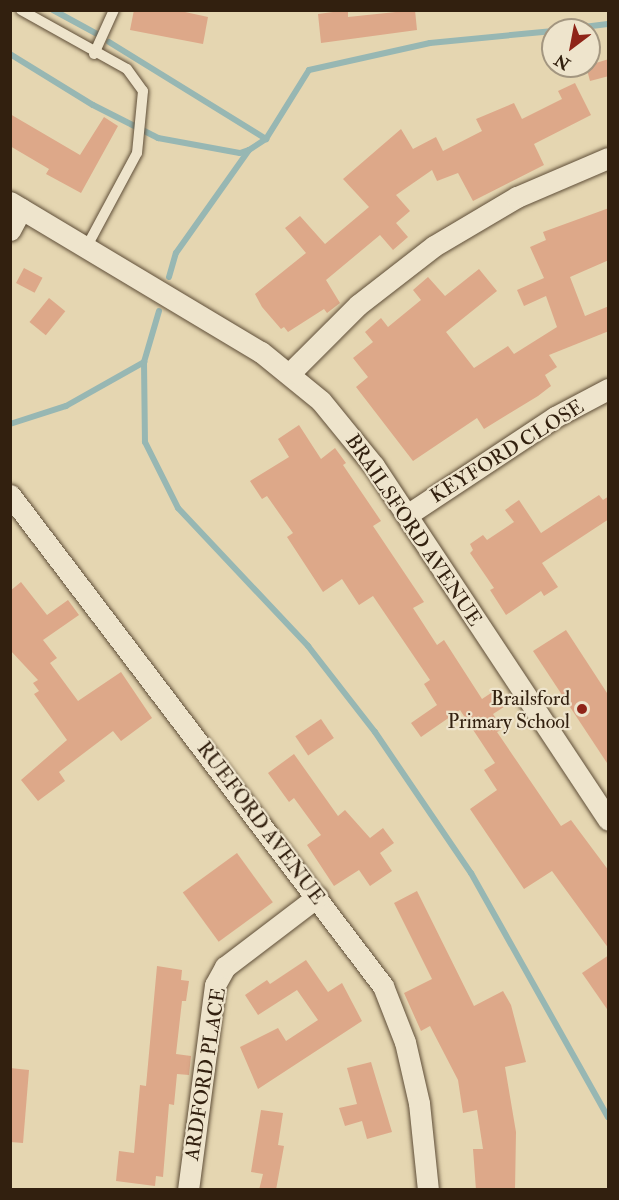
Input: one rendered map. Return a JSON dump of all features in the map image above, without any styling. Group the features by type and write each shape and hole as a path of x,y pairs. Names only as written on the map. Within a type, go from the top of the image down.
{"street":[{"path":"290,373 358,305 434,246 517,197 609,158"},
{"name":"BRAILSFORD AVENUE","path":"16,206 261,352 290,373 351,435 407,515 609,820"},
{"path":"10,230 16,206"},
{"name":"KEYFORD CLOSE","path":"407,515 555,417 609,390"},
{"name":"RUEFORD AVENUE","path":"10,495 384,986 405,1042 419,1103 429,1190"},
{"name":"ARDFORD PLACE","path":"188,1190 215,985 225,967 317,897"}],"lane":[{"path":"21,10 94,54 127,69 143,91 138,144 124,182 86,248"},
{"path":"94,54 114,10"}],"building":[{"path":"134,10 176,10 208,17 203,44 130,30"},
{"path":"348,10 348,17 415,10 417,30 321,43 318,14"},
{"path":"609,59 609,76 590,81 589,78 601,78 601,61"},
{"path":"575,83 591,115 534,144 544,165 473,201 458,173 437,181 432,170 396,195 410,211 396,223 408,237 393,250 380,235 326,280 340,303 327,313 324,309 288,332 284,327 281,329 262,307 255,294 306,253 285,228 300,216 325,244 369,207 343,179 401,129 413,149 436,137 443,151 482,131 476,119 514,103 522,119 562,99 558,91"},
{"path":"10,114 80,155 104,117 118,126 81,193 46,174 49,169 10,146"},
{"path":"609,208 609,260 570,277 585,316 609,306 609,331 549,355 557,367 545,375 551,386 538,396 484,429 477,418 413,461 356,387 368,377 353,358 373,342 365,332 381,318 388,327 421,300 413,290 428,277 445,296 479,269 497,291 446,332 474,368 508,346 514,354 557,327 546,296 524,306 517,290 544,278 530,247 546,240 543,232"},
{"path":"24,268 43,278 35,293 16,283"},
{"path":"49,298 65,311 46,335 29,322"},
{"path":"299,425 321,459 335,448 346,463 343,465 381,521 373,526 424,602 413,608 437,645 444,640 482,699 497,689 507,705 493,714 503,729 497,732 561,826 571,820 609,871 609,949 552,871 524,889 470,809 497,790 484,770 495,763 460,710 421,737 411,723 437,705 424,684 430,680 373,596 359,605 342,579 323,592 287,537 293,533 267,496 262,499 250,481 289,457 278,439"},
{"path":"599,495 603,500 609,496 609,519 542,563 558,587 544,596 541,591 506,615 490,590 494,588 470,553 473,550 470,544 483,535 487,540 514,522 505,510 519,500 541,533"},
{"path":"21,582 47,615 68,600 79,615 43,640 57,658 50,663 78,701 121,672 152,718 121,741 113,731 59,772 65,781 38,801 21,780 67,740 34,694 39,691 33,683 38,680 10,650 10,591"},
{"path":"566,630 609,696 609,766 533,651"},
{"path":"321,719 334,738 308,755 295,736"},
{"path":"294,754 338,816 345,810 370,838 383,828 394,843 380,853 392,871 370,886 359,870 334,886 307,845 321,835 294,798 289,802 268,773"},
{"path":"237,853 273,902 219,942 183,892"},
{"path":"417,891 474,1006 503,991 511,1005 526,1062 505,1067 516,1132 515,1190 476,1190 473,1149 483,1149 477,1110 463,1113 458,1080 430,1026 421,1031 404,993 432,979 394,903"},
{"path":"609,955 609,1012 582,973"},
{"path":"306,960 328,992 342,983 362,1021 258,1089 240,1047 278,1028 286,1041 318,1020 297,990 258,1015 245,995 267,980 270,984"},
{"path":"157,966 182,970 181,980 189,981 186,1001 182,1001 176,1054 191,1056 189,1075 177,1074 174,1105 169,1104 163,1177 156,1176 155,1186 116,1181 119,1151 134,1153 140,1085 146,1086"},
{"path":"371,1062 392,1132 367,1139 362,1121 345,1126 339,1108 357,1104 347,1068"},
{"path":"10,1068 29,1070 23,1143 10,1142"},
{"path":"261,1110 283,1113 278,1145 284,1146 276,1190 259,1190 263,1174 251,1172"}],"waterway":[{"path":"53,10 97,34"},
{"path":"601,25 608,24"},
{"path":"169,277 176,253 249,150 266,139 309,70 430,43 541,32"},
{"path":"109,42 266,139"},
{"path":"10,54 93,105 158,138 240,153 249,150"},
{"path":"10,424 66,406 144,362 159,311"},
{"path":"144,362 145,442 178,508 308,646 375,732 471,873 608,1117"}],"place":[{"name":"Brailsford Primary School","path":"582,709"}]}
